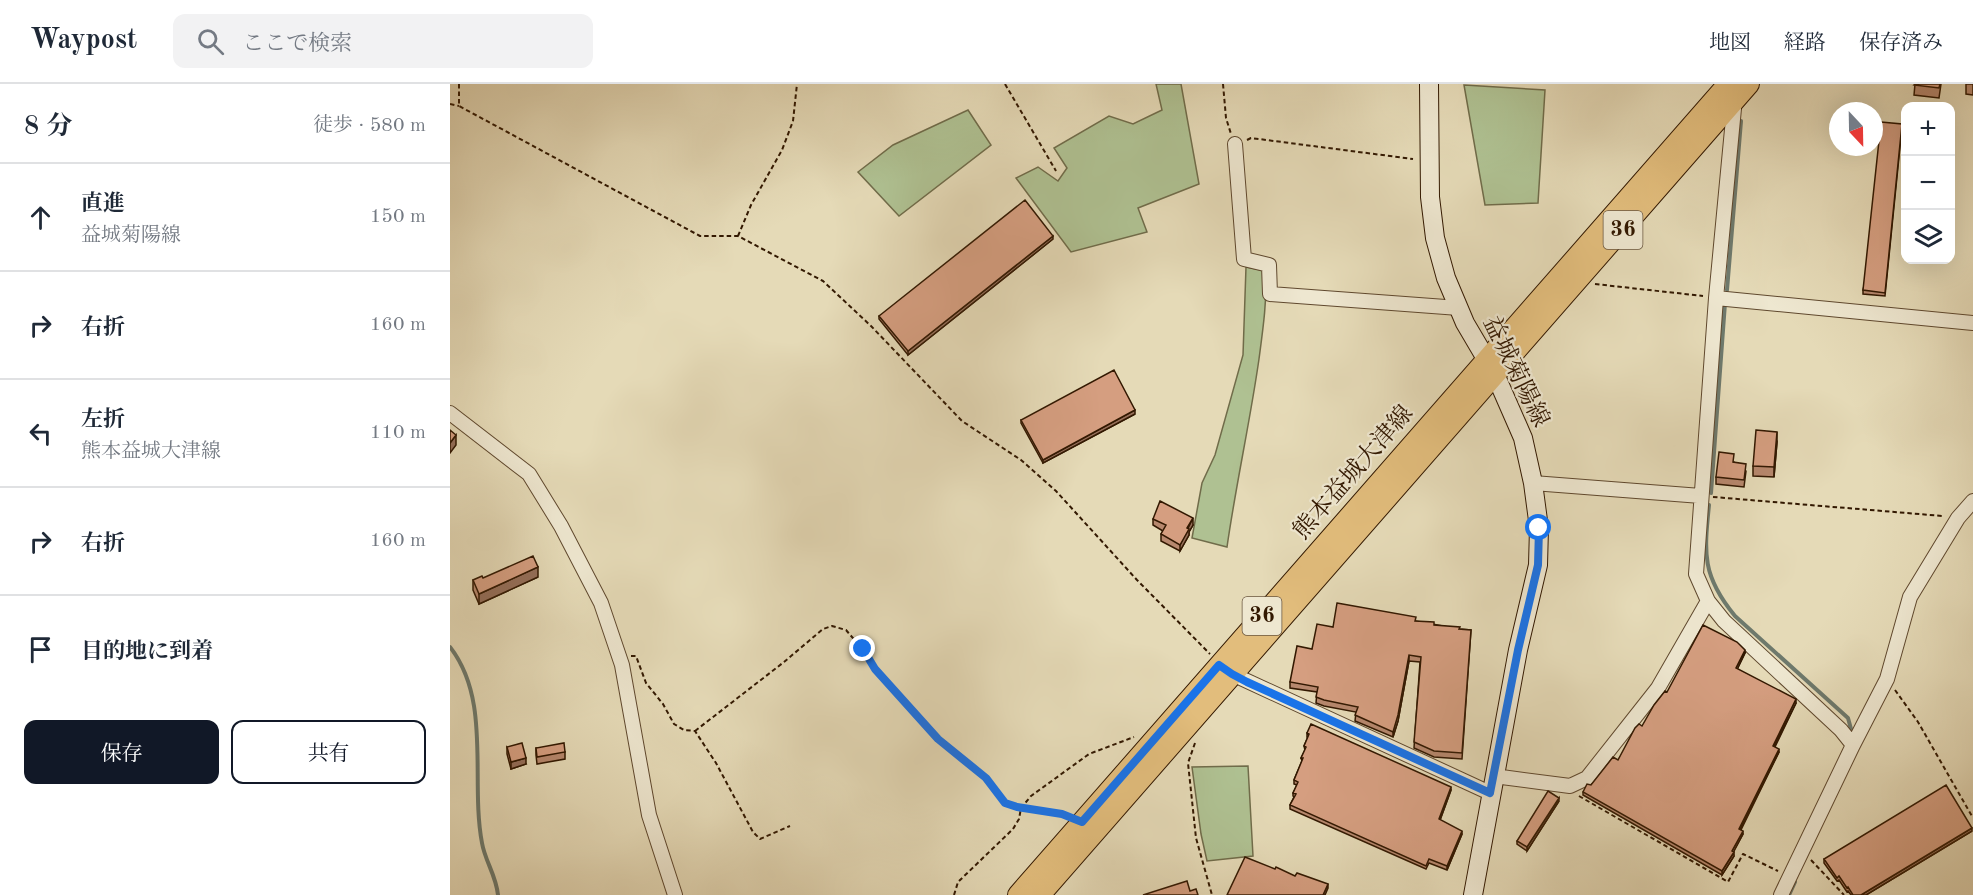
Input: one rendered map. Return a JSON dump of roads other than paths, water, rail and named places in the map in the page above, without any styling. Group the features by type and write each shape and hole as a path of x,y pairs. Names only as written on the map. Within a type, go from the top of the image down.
{"main road":[{"name":"益城菊陽線","path":"1429,84 1430,197 1435,238 1446,278 1464,322 1491,367 1523,438 1533,483 1539,528 1538,565 1518,650 1473,895"},
{"name":"熊本益城大津線","path":"1040,895 1225,670 1733,89 1749,84"},
{"name":"熊本益城大津線","path":"1491,367 1577,282 1733,89"},
{"name":"熊本益城大津線","path":"1018,895 1082,822 1225,670"}],"street":[{"path":"1733,89 1696,574 1708,601 1724,621 1841,730 1852,745"},
{"path":"1235,144 1244,259 1269,265 1270,294 1459,308"},
{"path":"1716,298 1973,323"},
{"path":"450,413 529,474 561,526 601,603 620,656 649,815 675,895"},
{"path":"1533,483 1701,496"},
{"path":"1781,895 1852,745 1887,679 1910,597 1958,518 1973,501"},
{"path":"1225,670 1492,784 1570,786 1587,778 1658,688 1708,601"}],"waterway":[{"path":"1727,290 1741,121"},
{"path":"1711,493 1725,303"},
{"path":"1709,505 1706,537 1708,564 1716,589 1724,602 1735,616 1848,718 1851,729"},
{"path":"450,647 463,668 471,692 477,742 479,819 482,843 498,895"},
{"path":"1789,895 1795,882"}]}
